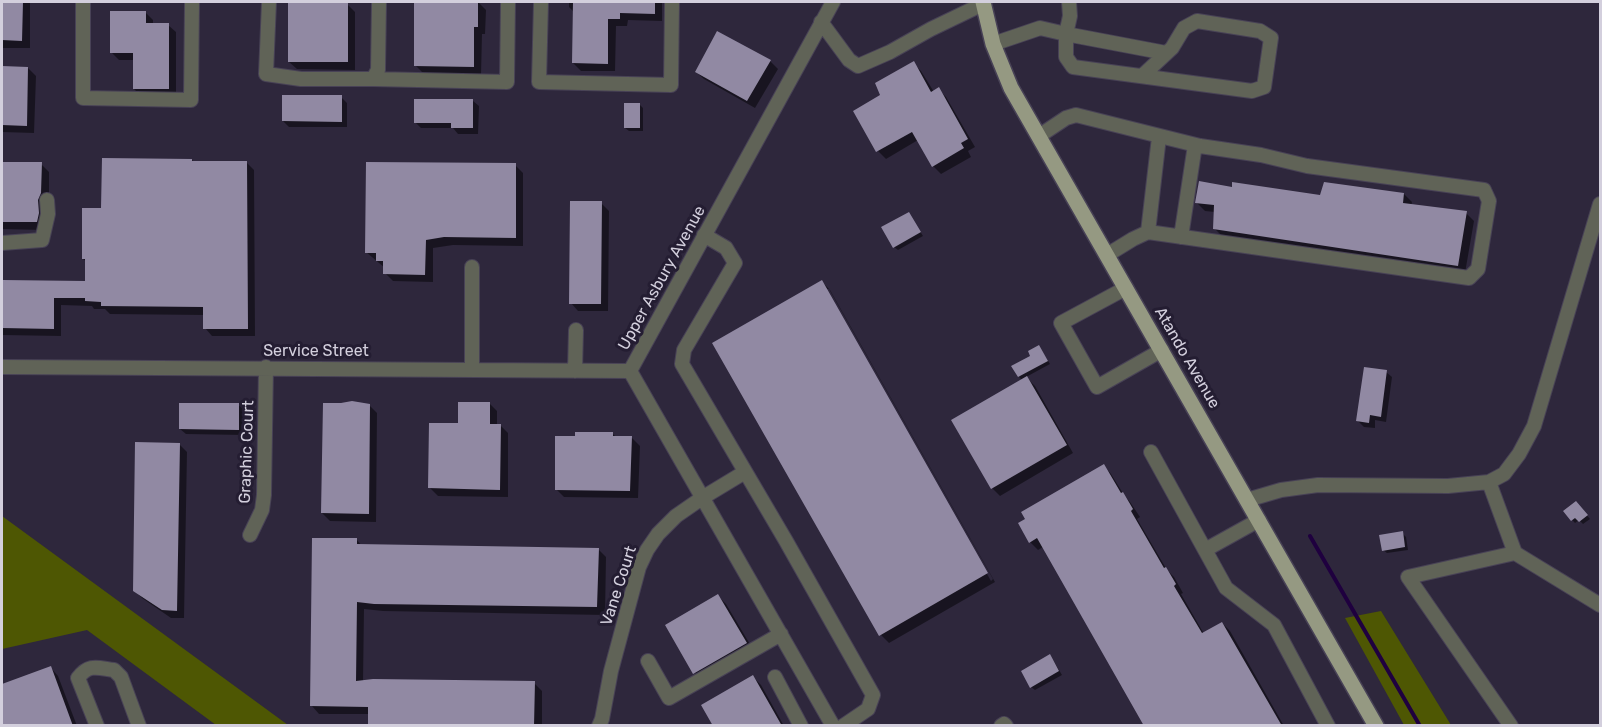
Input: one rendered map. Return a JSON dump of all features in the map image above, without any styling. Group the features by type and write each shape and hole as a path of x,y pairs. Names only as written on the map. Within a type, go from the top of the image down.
{"main road":[{"name":"Atando Avenue","path":"983,3 993,44 1011,88 1376,726"}],"street":[{"path":"83,2 83,98 191,100 192,2"},
{"path":"268,2 266,74 301,79 376,75 507,82 508,2"},
{"path":"376,75 379,2"},
{"path":"541,2 539,82 670,85 672,2"},
{"name":"Upper Asbury Avenue","path":"833,2 630,371 833,726"},
{"path":"1069,2 1066,57 1072,67 1252,91 1264,87 1271,38 1260,31 1197,21 1184,28 1172,48 1142,76"},
{"path":"821,22 849,60 858,66 890,52 931,28 983,3"},
{"path":"993,44 1040,28 1166,53"},
{"path":"1039,136 1066,118 1076,115 1195,145 1261,155 1307,166 1484,190 1490,201 1478,269 1469,278 1148,232 1107,255"},
{"path":"1148,232 1159,137"},
{"path":"1181,237 1195,145"},
{"path":"2,243 42,240 48,214 47,200"},
{"path":"1247,500 1281,490 1318,485 1449,486 1489,482 1504,474 1519,454 1534,426 1600,204"},
{"path":"704,235 726,249 735,263 684,350 682,364 873,695 868,709 843,726"},
{"path":"472,267 472,369"},
{"path":"1126,288 1061,323 1097,387 1162,350"},
{"path":"575,371 576,330"},
{"name":"Service Street","path":"2,367 630,371"},
{"name":"Graphic Court","path":"250,535 262,510 264,495 266,367"},
{"path":"1151,452 1226,588 1274,625 1328,726"},
{"name":"Vane Court","path":"605,723 610,671 639,567 647,550 669,522 702,498 745,472"},
{"path":"1489,482 1515,553 1600,605"},
{"path":"1205,550 1258,520"},
{"path":"1511,726 1408,577 1515,553"},
{"path":"648,661 669,698 781,634"},
{"path":"97,726 78,678 90,667 114,670 121,676 140,726"},
{"path":"775,677 801,726"}],"green space":[{"path":"2,516 288,725 216,725 87,630 2,649"},
{"path":"1381,611 1451,725 1404,725 1345,618"}],"building":[{"path":"2,2 23,2 22,41 2,40"},
{"path":"288,2 348,2 348,62 288,62"},
{"path":"414,2 478,2 478,27 474,27 474,67 414,66"},
{"path":"573,2 655,2 655,14 620,13 620,19 608,19 608,64 572,63"},
{"path":"110,11 146,11 146,23 169,23 169,89 133,89 133,53 110,53"},
{"path":"717,31 771,60 747,101 695,72"},
{"path":"914,61 931,92 939,87 968,139 961,143 964,148 932,167 912,132 876,152 853,111 880,95 875,83"},
{"path":"2,66 28,67 27,126 2,125"},
{"path":"282,95 342,95 342,122 282,121"},
{"path":"414,99 473,99 473,128 451,128 451,123 414,123"},
{"path":"624,103 640,103 640,128 624,128"},
{"path":"102,158 247,161 248,329 203,329 203,307 101,306 101,302 85,301 85,298 54,298 54,329 2,328 2,280 85,281 85,259 82,259 82,208 101,208"},
{"path":"2,162 42,162 37,222 2,222"},
{"path":"366,162 516,163 516,238 444,237 426,240 425,275 383,274 383,261 376,261 376,253 365,253"},
{"path":"1199,181 1232,187 1232,182 1320,195 1324,182 1404,193 1403,203 1467,211 1458,266 1213,229 1214,205 1195,203"},
{"path":"570,201 602,201 601,304 569,304"},
{"path":"909,212 921,232 893,248 881,227"},
{"path":"822,280 988,573 879,636 712,343"},
{"path":"1039,345 1048,361 1018,377 1011,366 1030,356 1028,351"},
{"path":"1364,367 1387,370 1381,417 1370,415 1369,423 1356,421"},
{"path":"1027,376 1067,445 991,489 951,420"},
{"path":"352,401 370,404 369,514 321,513 323,403"},
{"path":"458,402 490,402 490,424 501,424 500,490 428,488 429,423 458,423"},
{"path":"179,403 239,403 239,430 179,429"},
{"path":"575,432 613,432 613,436 632,436 630,491 555,490 555,436 575,436"},
{"path":"135,442 180,443 177,611 162,610 133,591"},
{"path":"1104,464 1133,509 1131,511 1164,568 1166,567 1176,584 1174,586 1202,633 1222,622 1282,726 1144,726 1037,538 1029,543 1018,523 1025,519 1021,512"},
{"path":"1576,501 1588,515 1579,522 1575,518 1571,521 1563,511"},
{"path":"1403,531 1405,547 1382,551 1379,535"},
{"path":"312,538 357,538 357,544 599,548 597,607 357,602 356,681 373,679 535,681 534,726 368,726 368,707 310,706"},
{"path":"718,594 747,643 693,674 665,625"},
{"path":"1050,654 1059,671 1030,688 1021,671"},
{"path":"51,666 73,726 2,726 2,684"},
{"path":"753,675 782,726 713,726 701,705"}],"waterway":[{"path":"1310,536 1420,726"}]}
